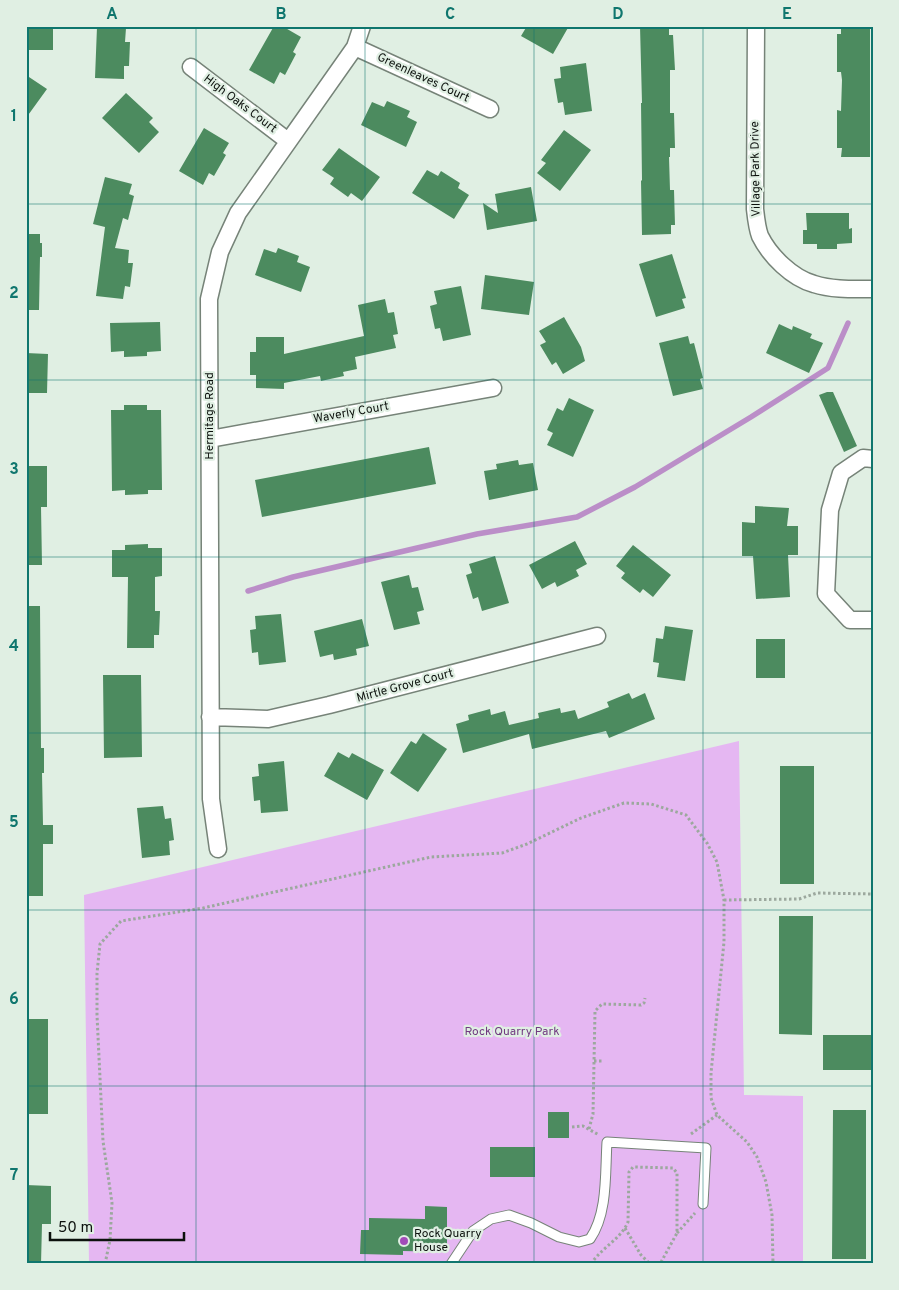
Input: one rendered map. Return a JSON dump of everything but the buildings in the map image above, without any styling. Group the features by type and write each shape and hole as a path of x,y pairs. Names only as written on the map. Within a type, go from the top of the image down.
{"street":[{"name":"Hermitage Road","path":"218,849 210,799 209,299 220,252 238,213 355,47 362,26"},
{"name":"Village Park Drive","path":"756,26 755,209 759,235 771,254 786,269 813,284 846,290 873,289"},
{"name":"Greenleaves Court","path":"355,47 490,109"},
{"name":"High Oaks Court","path":"191,67 288,141"},
{"name":"Waverly Court","path":"210,438 492,388"},
{"path":"873,458 863,458 841,473 830,510 826,594 850,620 873,620"},
{"name":"Mirtle Grove Court","path":"210,717 268,719 597,636"}],"lane":[{"path":"451,1264 473,1231 491,1219 509,1215 532,1223 559,1237 579,1242 590,1239 598,1228 602,1211 607,1142 706,1148 703,1204"}],"path":[{"path":"105,1264 110,1240 112,1203 103,1141 97,973 100,944 121,922 203,908 431,857 502,853 527,844 581,818 624,803 651,804 686,815 707,843 717,862 724,900 724,942 711,1073 711,1098 717,1115 747,1142 757,1157 766,1182 772,1215 773,1264"},
{"path":"724,900 799,899 817,893 873,894"},
{"path":"589,1129 593,1114 594,1016 597,1007 602,1004 641,1005 644,1003 645,998"},
{"path":"594,1061 603,1062"},
{"path":"678,1145 717,1115"},
{"path":"572,1127 583,1126 597,1133 607,1142"},
{"path":"591,1264 626,1228 628,1222 629,1172 633,1167 673,1168 677,1173 677,1234"},
{"path":"660,1264 677,1234 703,1204"},
{"path":"626,1228 641,1255 650,1264"}],"green space":[{"name":"Rock Quarry Park","path":"739,741 744,1095 803,1096 803,1264 89,1264 84,895"}],"waterway":[{"path":"248,591 293,577 477,534 577,517 635,487 828,368 848,323"}],"place":[{"name":"Rock Quarry House","path":"404,1241"}]}
